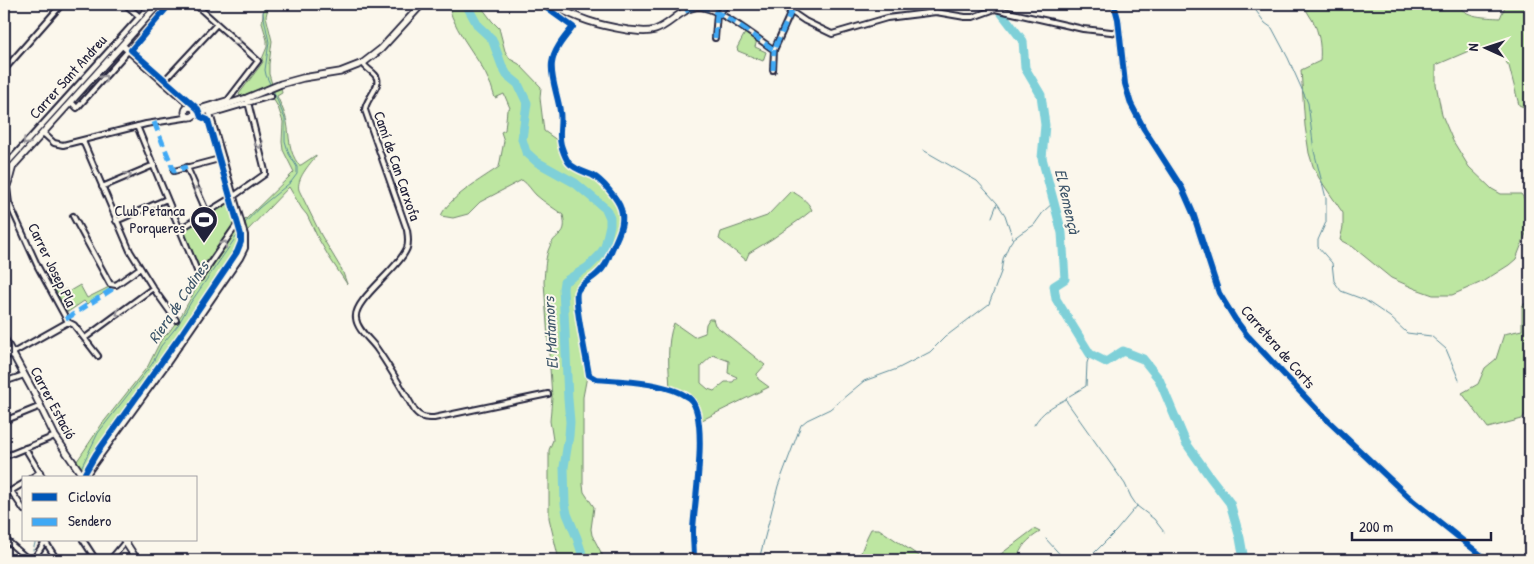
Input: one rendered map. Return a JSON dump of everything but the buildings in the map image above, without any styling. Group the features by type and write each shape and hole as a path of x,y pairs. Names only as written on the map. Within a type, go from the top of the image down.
{"street":[{"path":"4,70 62,4"},
{"path":"125,4 140,17"},
{"name":"Carrer Sant Andreu","path":"4,167 151,4"},
{"path":"8,179 4,172 13,166 159,4"},
{"path":"71,102 78,108 170,4"},
{"path":"43,133 58,145 67,145 136,126 182,119 191,111 228,100 258,61 195,4"},
{"path":"248,100 274,86 303,78 340,72 363,63 381,49 422,4"},
{"path":"550,4 577,18 590,22 640,31 661,28 685,11 699,7 717,14 746,30 774,50"},
{"path":"715,38 717,14 727,4"},
{"path":"780,4 804,21 832,34 887,18 936,12 964,17 995,9 1083,29 1120,33"},
{"name":"Carretera de Corts","path":"1114,4 1120,33 1121,60 1125,84 1131,104 1144,130 1182,188 1193,213 1219,293 1235,319 1247,335 1325,418 1412,500 1487,560"},
{"path":"774,70 774,50 790,12"},
{"path":"163,82 217,24"},
{"path":"122,45 181,98 191,111 200,114 248,100 271,96"},
{"name":"Camí de Can Carxofa","path":"363,63 377,79 377,85 366,102 365,110 407,230 408,238 407,248 396,265 358,307 355,317 358,326 377,349 415,411 423,418 434,418 548,394"},
{"path":"180,229 234,196 265,174 248,100"},
{"path":"84,476 164,368 245,248 244,233 234,196 208,112"},
{"path":"136,126 200,278 240,220"},
{"path":"83,141 130,250 153,288 176,320"},
{"path":"174,171 223,158"},
{"path":"102,187 154,165"},
{"path":"5,189 13,166"},
{"path":"188,167 206,212"},
{"name":"Carrer Josep Pla","path":"5,189 9,203 38,268 68,322 74,325 98,356"},
{"name":"Carrer Josep Pla","path":"4,197 9,203"},
{"path":"116,221 167,199"},
{"path":"73,216 109,282 114,285 140,268"},
{"path":"85,338 153,288"},
{"path":"4,358 68,322"},
{"name":"Carrer Estació","path":"4,338 55,436 82,476"},
{"path":"4,382 24,375"},
{"path":"4,421 40,406"},
{"path":"4,457 55,436"},
{"path":"25,448 42,476"},
{"path":"34,476 40,472"},
{"path":"4,495 22,483"},
{"path":"11,491 22,507"},
{"path":"4,538 29,560"},
{"path":"33,560 44,542"},
{"path":"46,542 57,560"},
{"path":"84,542 96,560"},
{"path":"110,560 124,542"},
{"path":"126,542 137,560"}],"green space":[{"path":"264,4 269,4 266,16 272,41 269,74 272,84 240,97 239,94 263,62 262,59 267,47 262,23"},
{"path":"448,4 481,4 499,28 505,51 510,59 519,64 541,87 540,98 544,131 561,143 565,157 570,165 593,176 616,199 621,209 621,230 606,265 577,292 589,375 587,376 583,397 583,485 584,492 594,507 592,535 605,560 559,560 549,518 549,450 553,440 550,421 552,397 544,282 547,254 553,241 563,231 563,215 543,201 522,180 480,202 468,214 453,218 441,216 450,203 458,196 499,167 504,141 501,132 505,130 507,110 510,108 504,94 495,98 485,73 452,17"},
{"path":"1304,4 1457,4 1465,12 1471,14 1500,18 1506,4 1530,4 1530,110 1519,105 1509,66 1497,50 1471,50 1436,65 1436,84 1442,115 1453,141 1469,167 1492,189 1501,194 1521,194 1530,207 1530,223 1516,259 1509,265 1482,282 1452,295 1433,295 1391,278 1353,247 1340,240 1343,227 1343,213 1319,178 1309,153 1301,70 1320,61 1320,52 1317,30"},
{"path":"745,33 757,40 755,47 766,52 763,61 738,51 737,48"},
{"path":"281,88 282,93 277,96 286,119 291,149 295,160 301,165 316,155 299,181 299,190 321,235 342,270 347,284 329,257 307,215 289,187 247,231 244,221 294,172 283,150 283,122 278,107 269,92"},
{"path":"791,191 806,201 812,210 749,253 746,260 719,239 721,232 767,216"},
{"name":"Club Petanca Porqueres","path":"230,202 235,222 201,269 199,269 184,230"},
{"path":"237,228 240,238 243,237 240,253 180,341 85,472 77,461 102,424 148,366 161,340 182,314 199,283"},
{"path":"52,276 61,292 66,289 68,292 80,285 87,298 109,287 110,289 87,304 84,301 68,312 48,278"},
{"path":"1527,302 1530,313 1530,407 1522,419 1488,428 1462,393 1478,384 1485,368 1496,359 1504,334 1522,330 1522,306"},
{"path":"709,319 713,319 715,325 765,365 757,374 758,379 769,387 698,422 690,401 682,394 670,389 669,347 674,323 694,337 705,333 706,324","holes":["713,355 729,361 728,373 737,377 733,382 725,382 714,391 701,383 701,366"]},
{"path":"871,529 879,529 925,560 858,560"},
{"path":"1034,529 1040,532 1025,544 1017,560 993,560"}],"waterway":[{"name":"Riera de Codines","path":"266,4 263,13 269,42 265,70 270,84"},
{"name":"El Matamors","path":"466,4 478,26 492,39 502,66 507,75 518,84 527,103 522,139 526,152 537,162 575,183 606,209 610,218 605,247 599,256 588,267 564,282 563,288 570,422 564,467 565,504 584,560"},
{"name":"El Remençà","path":"997,4 997,7 1023,41 1025,68 1041,95 1045,125 1042,158 1062,233 1065,279 1054,286 1056,299 1090,354 1106,362 1123,351 1143,359 1159,379 1186,443 1230,503 1244,560"},
{"path":"1251,4 1265,23 1272,28 1308,103 1314,151 1326,198 1326,222 1318,240 1318,247 1332,263 1334,281 1341,291 1365,300 1390,317 1407,333 1431,336 1446,349 1459,380"},
{"name":"Riera de Codines","path":"244,224 259,208 291,182 297,174 297,167 289,154 285,141 285,119 273,90"},
{"path":"923,150 977,181 1005,215 1013,239"},
{"path":"759,560 778,486 801,425 830,409 864,381 897,369 930,352 945,337 989,304 1009,245 1013,239 1034,225 1044,211 1054,202"},
{"path":"992,217 997,204"},
{"name":"Riera de Codines","path":"81,468 98,433 152,364 161,346 178,325 191,302 241,230"},
{"path":"1090,354 1087,363 1086,386 1066,398 1067,402 1125,484 1137,506 1154,519 1164,532"},
{"path":"1034,425 1040,416 1066,399"},
{"path":"1087,560 1116,531 1137,506"},
{"path":"1046,539 1065,560"},
{"name":"Riera de Codines","path":"33,550 35,542"}],"marked path":[{"path":"715,38 717,14 727,4"},
{"path":"685,11 700,7 718,13 774,50 791,12 780,4"},
{"path":"773,70 774,50"},
{"path":"154,122 174,171 187,167"},
{"path":"66,319 111,290 113,285"}],"cycle path":[{"path":"86,476 85,473 96,454 183,332 237,252 241,242 241,235 208,120 201,117 198,109 131,50 170,4"},
{"path":"541,4 573,27 557,48 552,63 552,74 559,105 560,141 564,154 571,165 596,177 605,185 617,200 622,214 621,228 606,264 601,271 577,292 579,319 589,375 596,379 657,385 689,398 695,407 699,422 700,440 693,530 694,560"},
{"path":"1114,4 1118,19 1125,84 1131,104 1144,129 1182,188 1193,213 1219,293 1235,319 1247,335 1325,418 1412,500 1487,560"}],"place":[{"name":"Club Petanca Porqueres","path":"204,244"}]}
